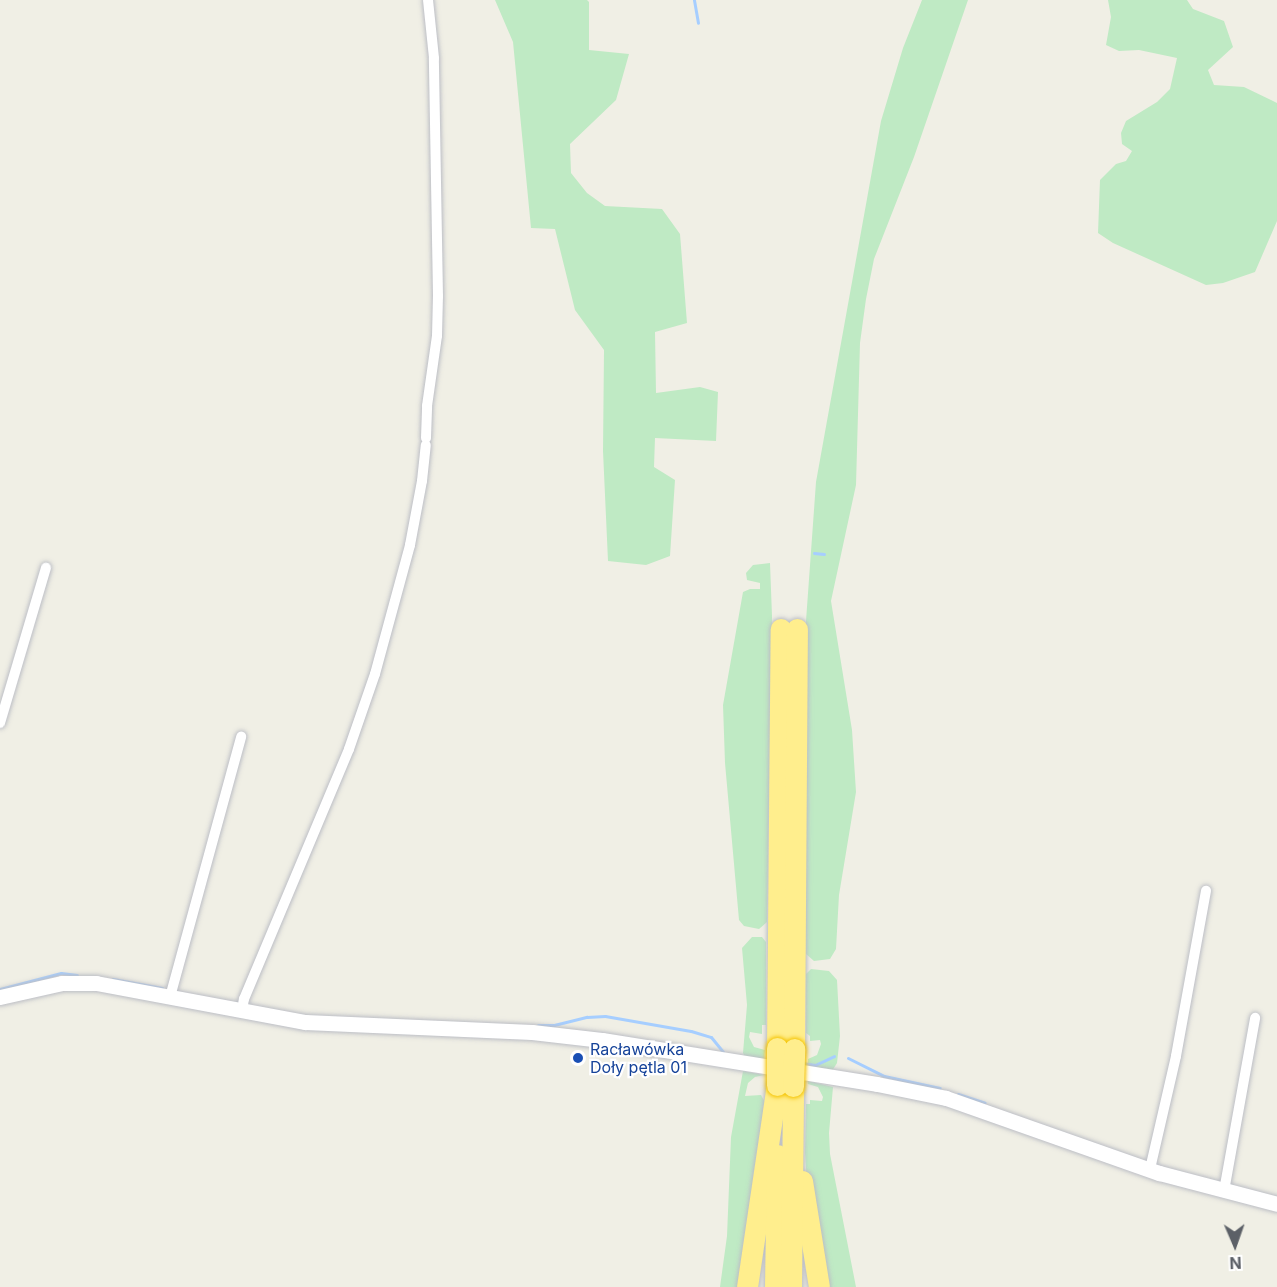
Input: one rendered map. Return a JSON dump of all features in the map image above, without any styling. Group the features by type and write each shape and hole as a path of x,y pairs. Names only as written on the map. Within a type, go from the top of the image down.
{"highway":[{"path":"775,1287 785,1085 789,629"},
{"path":"785,1085 819,1287"},
{"path":"747,1287 785,1085"},
{"path":"791,1287 793,1126"}],"street":[{"path":"242,1011 244,999 345,759 375,674 410,545 422,482 427,406 437,336 438,296 434,58 428,0"},
{"path":"0,723 46,567"},
{"path":"170,997 241,737"},
{"path":"1150,1169 1176,1056 1206,891"},
{"path":"0,998 54,984 85,982 329,1025 525,1031 584,1038 877,1084 946,1098 1150,1169 1277,1204"},
{"path":"1224,1191 1255,1018"}],"green space":[{"path":"495,0 587,0 589,2 589,50 629,54 616,100 570,144 571,173 587,193 605,206 662,209 680,234 687,323 655,332 656,393 700,387 718,392 716,441 655,438 654,467 675,480 670,556 646,565 608,561 603,451 604,350 575,310 555,229 531,228 513,42"},
{"path":"922,0 968,0 914,157 874,259 866,299 860,343 856,485 831,601 852,730 856,792 839,895 836,949 830,959 814,961 806,954 805,770 806,621 816,482 881,121 903,48"},
{"path":"1108,0 1187,0 1193,9 1224,21 1233,47 1208,70 1214,85 1244,87 1277,103 1277,221 1255,272 1223,283 1206,285 1113,243 1098,233 1100,180 1116,164 1126,161 1132,151 1122,144 1121,133 1126,121 1157,102 1170,89 1177,58 1139,50 1119,51 1106,45 1111,17"},
{"path":"770,563 772,616 767,922 759,929 744,926 739,920 725,763 723,705 743,592 760,589 760,583 747,580 746,573 753,565"},
{"path":"752,937 762,937 766,942 766,1025 762,1025 762,1034 750,1032 749,1037 754,1047 765,1050 764,1062 745,1057 743,1053 747,1005 742,948"},
{"path":"811,969 829,971 837,980 840,1036 837,1063 832,1071 808,1069 808,1059 817,1055 821,1044 820,1040 810,1041 810,1036 806,1033 806,974"},
{"path":"743,1071 764,1075 755,1077 748,1083 745,1096 761,1095 766,1104 743,1287 720,1287 727,1236 731,1137"},
{"path":"808,1081 833,1087 829,1133 830,1154 856,1287 822,1287 808,1200 805,1152 806,1104 810,1104 810,1100 822,1101 823,1097 818,1087 808,1084"}],"waterway":[{"path":"694,0 698,23"},
{"path":"814,553 824,554"},
{"path":"0,989 61,973 77,975"},
{"path":"113,979 162,988"},
{"path":"538,1025 554,1025 587,1017 605,1016 691,1031 711,1037 723,1052"},
{"path":"802,1063 815,1065 834,1056"},
{"path":"848,1058 884,1076 940,1088"},
{"path":"958,1094 985,1103"}],"place":[{"name":"Racławówka Doły pętla 01","path":"578,1058"}]}
